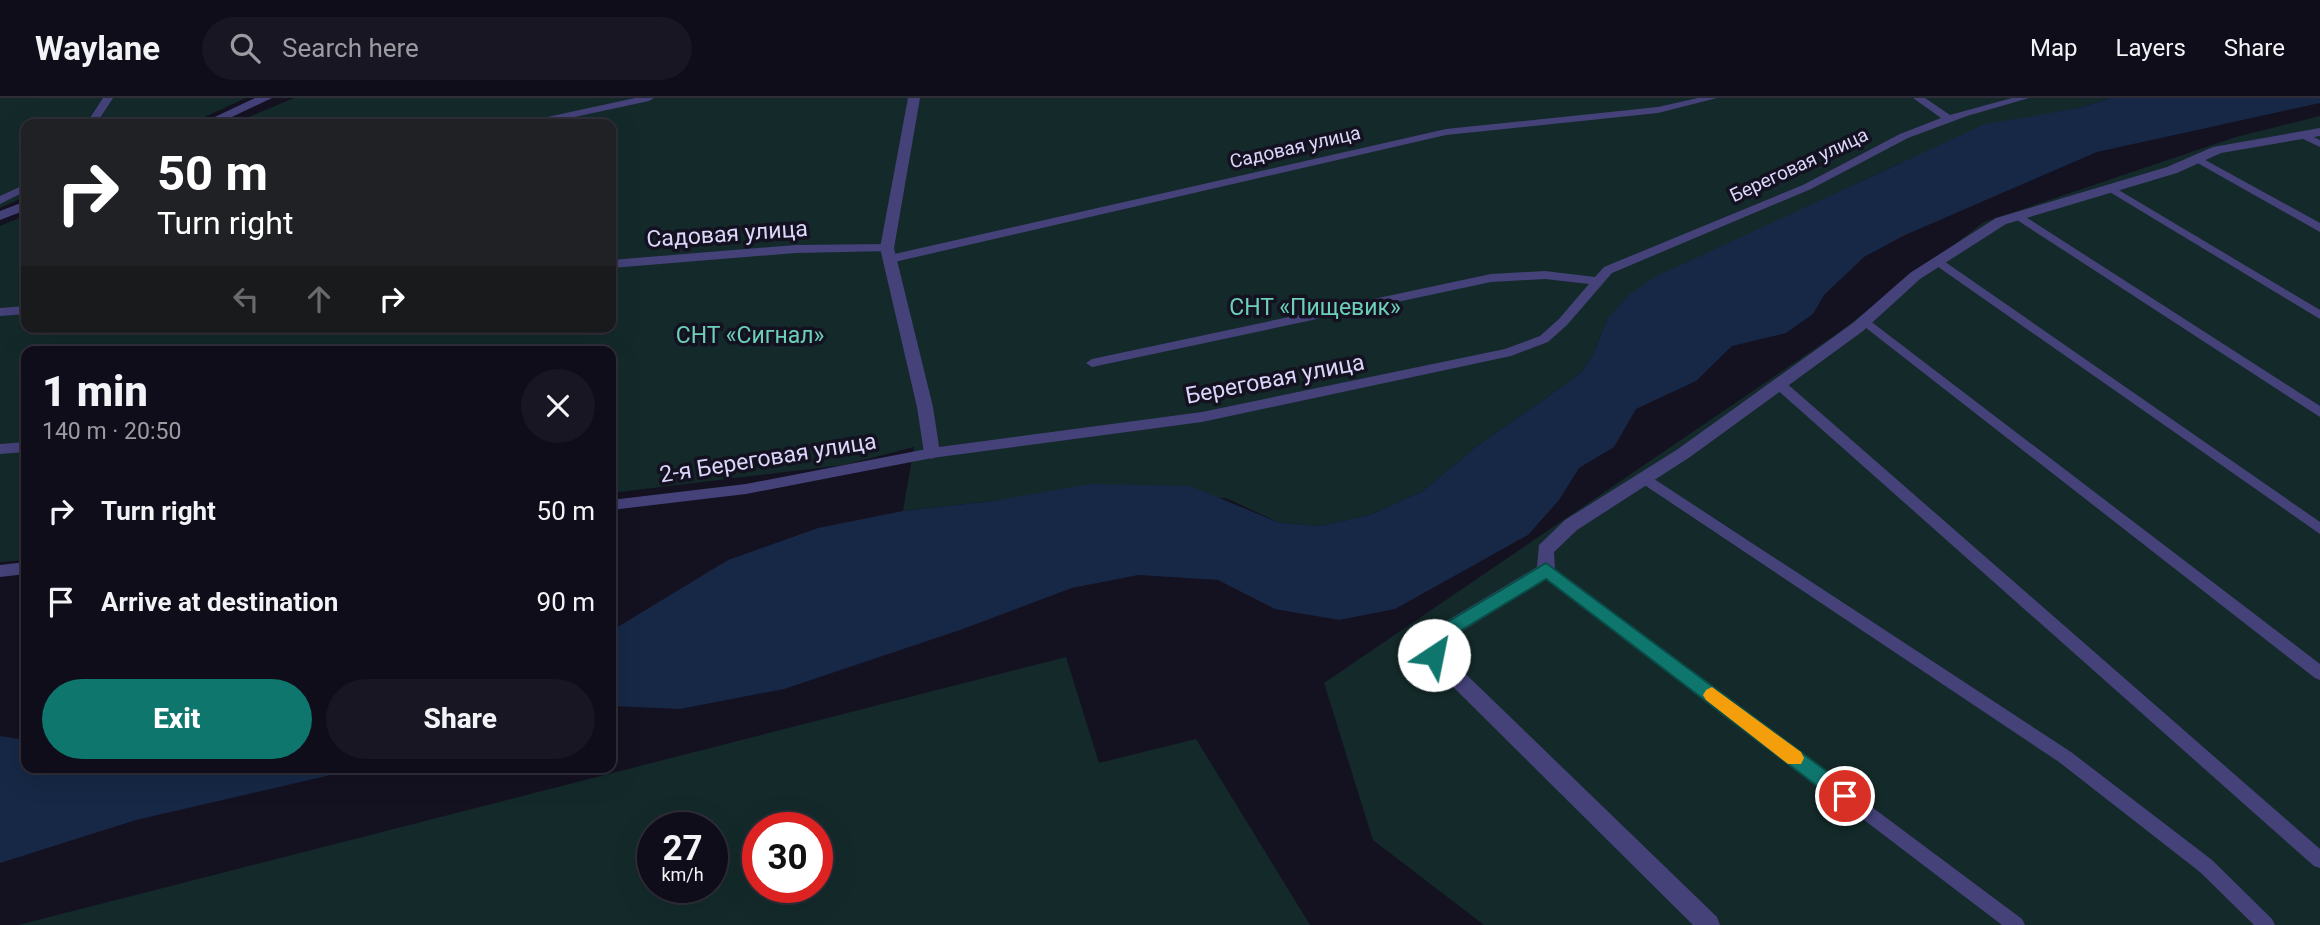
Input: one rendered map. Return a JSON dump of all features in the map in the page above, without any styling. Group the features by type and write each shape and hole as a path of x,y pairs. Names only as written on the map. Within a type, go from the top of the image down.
{"street":[{"path":"219,119 266,98"},
{"path":"914,98 889,253 925,407 932,453"},
{"path":"1709,925 1434,655 1440,635 1546,570 1545,550 1571,525 1645,478 1779,384 1865,321 1915,276 2001,221 2112,189 2218,150 2312,133"},
{"path":"0,216 21,207"}],"lane":[{"path":"94,119 108,98"},
{"path":"552,119 649,98"},
{"name":"Садовая улица","path":"616,264 796,249 889,253 1446,132 1658,110 1712,98"},
{"path":"1918,98 1949,119"},
{"name":"Береговая улица","path":"932,453 1202,418 1507,353 1544,339 1608,270 1807,187 1904,136 1949,119 2024,98"},
{"path":"2312,133 2320,144"},
{"path":"2197,159 2320,228"},
{"path":"2112,189 2320,315"},
{"path":"0,201 21,190"},
{"path":"2018,216 2320,412"},
{"path":"1938,261 2320,529"},
{"path":"1091,363 1491,278 1567,274 1598,282"},
{"path":"0,312 21,310"},
{"path":"1865,321 2320,673"},
{"path":"1779,384 2320,860"},
{"path":"0,449 21,447"},
{"name":"2-я Береговая улица","path":"616,504 746,489 932,453"},
{"path":"1645,478 2065,758 2206,866 2266,925"},
{"path":"0,571 21,569"},
{"path":"1546,570 2016,925"}],"green space":[{"path":"0,98 246,98 200,119 21,119 21,198 0,208"},
{"name":"СНТ «Пищевик»","path":"294,98 2111,98 1898,164 1772,224 1608,318 1593,354 1581,373 1476,447 1423,491 1370,515 1320,526 1280,523 1226,498 994,501 903,511 914,447 844,465 616,492 616,346 21,346 21,560 0,562 0,226 21,217 21,333 616,333 616,119 244,119"},
{"path":"2320,116 2320,925 1484,925 1373,840 1324,683 1835,335 1984,222 2236,137"},
{"path":"1066,657 1099,763 1196,739 1310,925 18,925"}],"water":[{"path":"2111,98 2320,98 2320,103 2097,152 1905,235 1864,257 1824,295 1813,314 1786,333 1732,346 1696,381 1636,409 1614,447 1579,468 1559,500 1528,535 1395,609 1339,620 1275,609 1218,580 1138,575 1072,588 963,629 784,689 680,709 616,706 616,628 728,560 818,528 903,511 994,501 1089,484 1190,486 1280,523 1320,526 1370,515 1423,491 1476,447 1581,373 1593,354 1608,318 1630,294 1655,277 1985,124 2079,108"},
{"path":"0,736 21,739 21,773 339,773 136,820 0,863"}],"slow traffic":[{"path":"1712,695 1795,758"}],"route":[{"path":"1434,655 1440,635 1546,570 1845,796"}],"park label":[{"name":"СНТ «Сигнал»","path":"750,335"}]}
